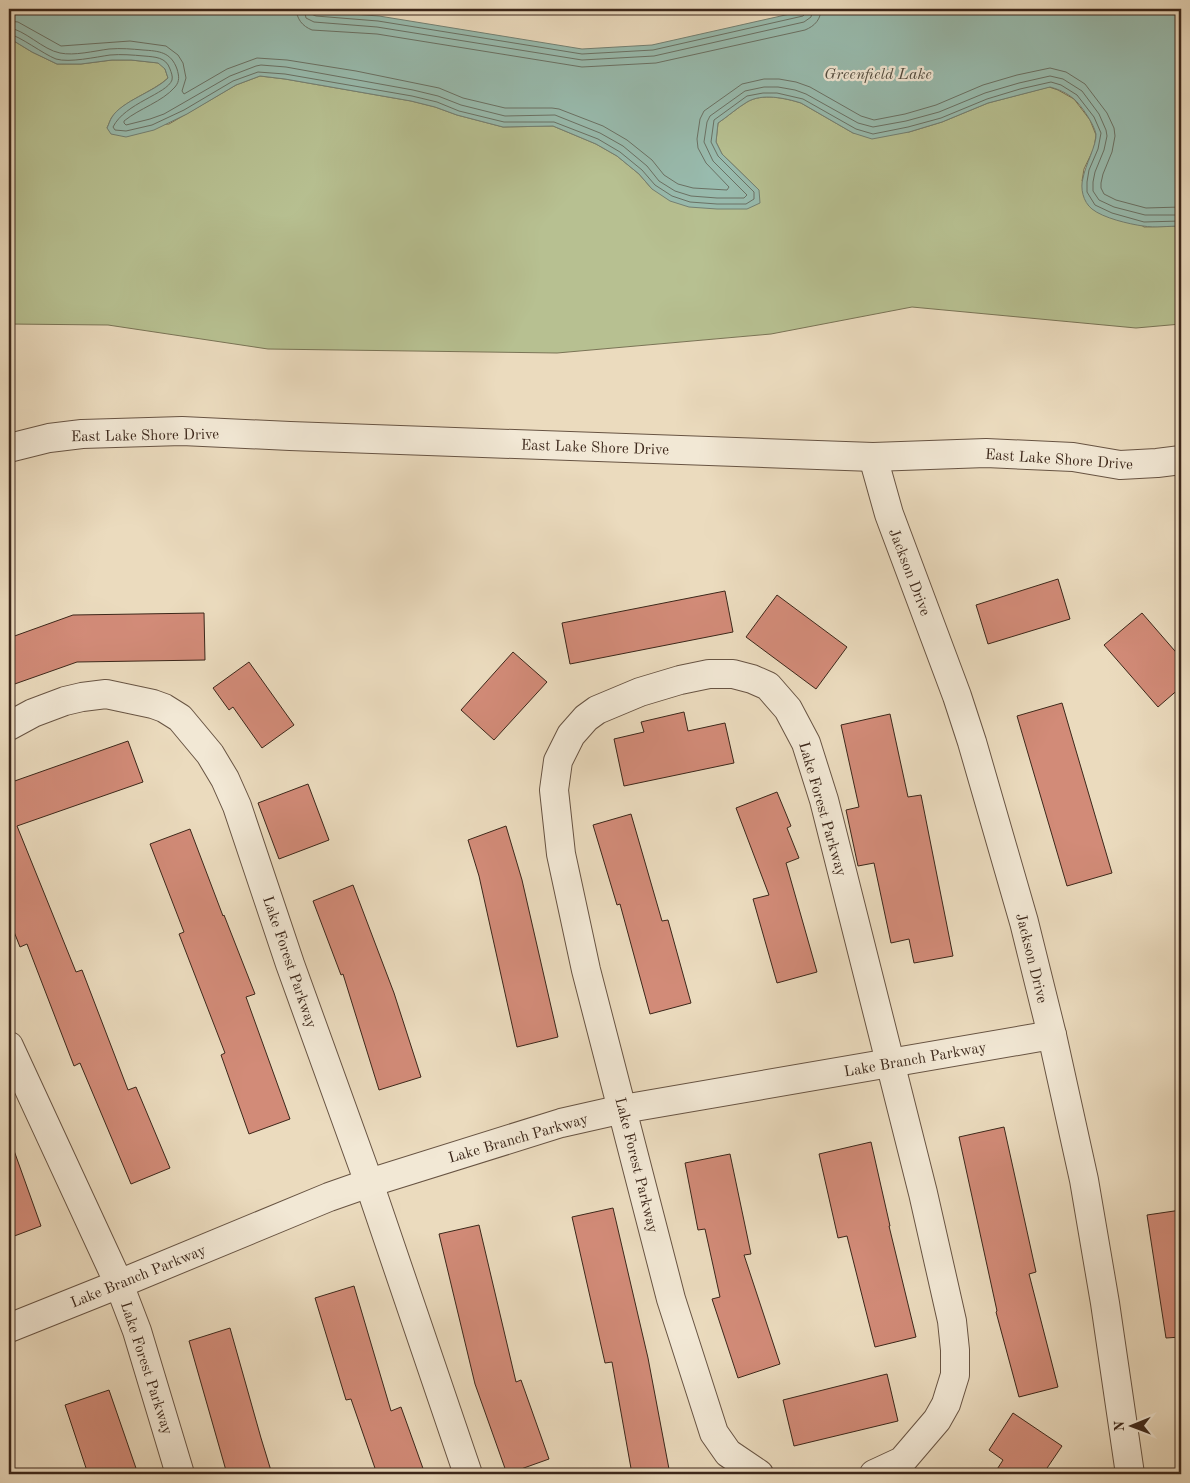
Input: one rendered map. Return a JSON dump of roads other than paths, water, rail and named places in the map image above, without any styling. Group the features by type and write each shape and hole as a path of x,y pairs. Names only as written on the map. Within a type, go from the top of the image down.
{"street":[{"name":"East Lake Shore Drive","path":"9,448 49,438 82,434 182,430 290,436 873,457 986,453 1073,457 1120,465 1181,460"},
{"name":"Jackson Drive","path":"873,457 889,514 944,660 972,742 1024,922 1052,1035 1084,1180 1105,1303 1130,1474"},
{"name":"Lake Forest Parkway","path":"759,1474 728,1453 714,1433 671,1299 586,970 561,854 554,790 558,761 570,735 586,718 598,710 640,692 680,680 709,674 733,674 768,686 788,709 806,743 824,800 923,1193 952,1321 955,1350 954,1375 946,1404 938,1420 902,1460 874,1474"},
{"name":"Lake Forest Parkway","path":"9,726 33,713 65,700 106,694 164,708 180,718 210,754 238,806 290,964 369,1183 468,1474"},
{"name":"Lake Branch Parkway","path":"9,1328 369,1183 561,1123 623,1109 1052,1035"},
{"name":"Lake Forest Parkway","path":"9,1046 120,1284 137,1331 180,1474"}],"water":[{"name":"Greenfield Lake","path":"9,9 281,9 379,16 582,49 652,45 812,9 1181,9 1181,226 1152,227 1131,224 1103,215 1086,203 1082,182 1095,143 1095,130 1087,115 1074,99 1050,87 988,103 942,122 909,132 872,139 853,133 801,103 774,97 753,99 743,104 718,123 716,142 722,154 759,190 760,203 747,209 689,207 670,201 652,189 639,174 617,156 596,144 553,126 503,127 411,101 285,79 260,76 236,85 187,114 154,130 126,137 111,134 107,128 111,118 130,101 155,88 168,78 165,69 158,63 131,60 57,64 9,38"}]}
